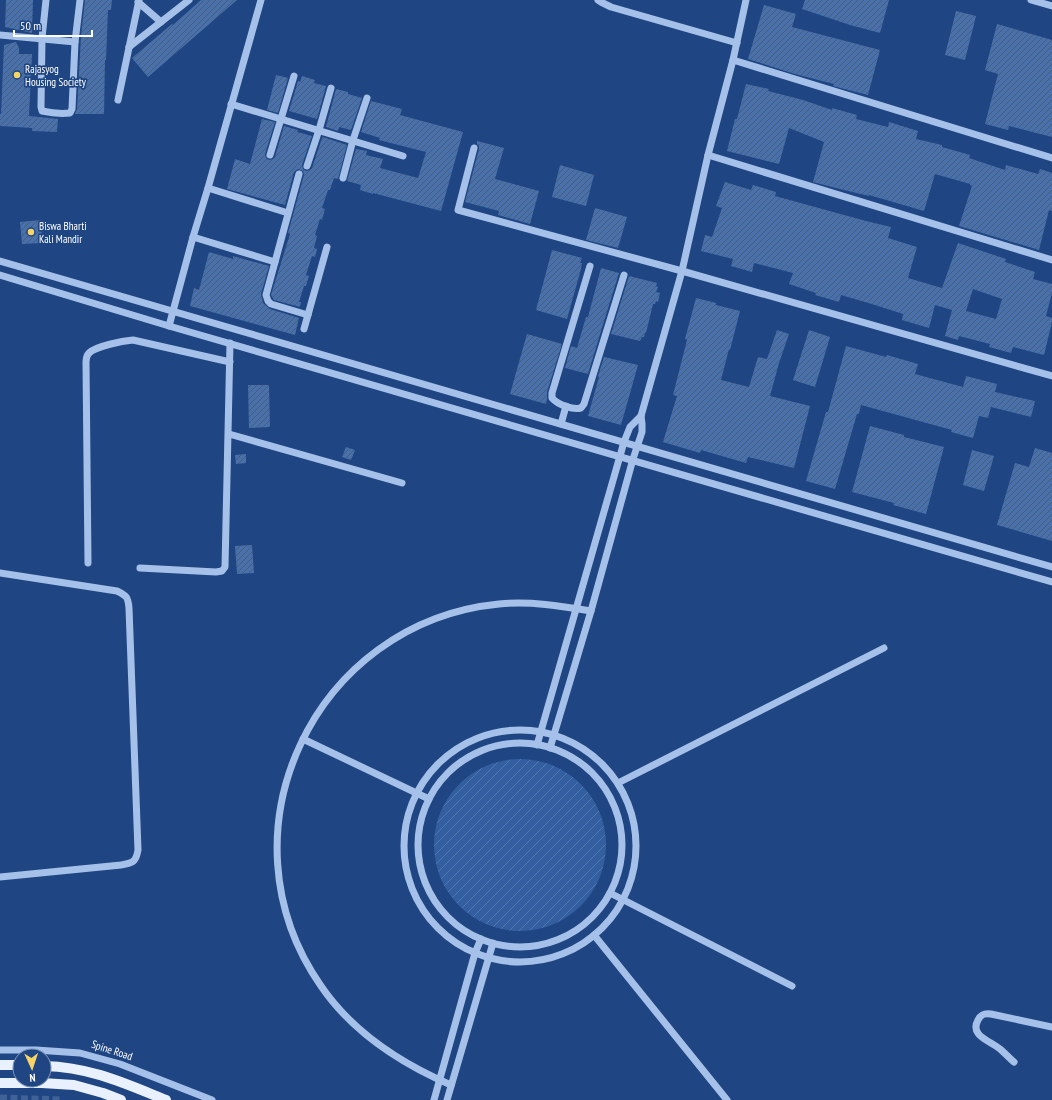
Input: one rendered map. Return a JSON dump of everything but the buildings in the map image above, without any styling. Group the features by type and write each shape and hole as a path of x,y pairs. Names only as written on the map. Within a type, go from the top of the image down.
{"main road":[{"path":"0,1065 12,1065"},
{"path":"52,1066 61,1066 88,1071 112,1078 166,1100"},
{"path":"0,1084 42,1083 74,1085 103,1093 120,1100"}],"street":[{"path":"46,0 42,38 42,111 70,113 72,109 75,42 80,0"},
{"path":"129,47 189,0"},
{"path":"170,326 193,237 261,0"},
{"path":"598,0 611,7 737,43"},
{"path":"550,748 642,432 641,416 682,271 746,0"},
{"path":"1031,0 1052,6"},
{"path":"139,1 161,22"},
{"path":"118,100 139,1"},
{"path":"0,35 75,42"},
{"path":"733,60 1052,158"},
{"path":"270,155 294,76"},
{"path":"307,166 331,88"},
{"path":"343,178 353,140 367,98"},
{"path":"231,104 403,156"},
{"path":"474,148 458,210 682,271 1052,376"},
{"path":"708,156 1052,260"},
{"path":"299,174 266,295 271,304 308,315"},
{"path":"208,188 288,213"},
{"path":"193,237 275,262"},
{"path":"304,329 328,247"},
{"path":"0,261 1052,567"},
{"path":"590,266 552,393 552,398 556,402 566,406 578,409 584,404 624,275"},
{"path":"0,276 1052,582"},
{"path":"88,563 87,356 95,349 133,340 230,362"},
{"path":"140,568 216,572 222,571 225,567 230,343"},
{"path":"561,424 566,406"},
{"path":"536,745 624,442 630,427 641,416"},
{"path":"229,434 402,483"},
{"path":"0,573 117,591 128,598 138,850 135,860 121,865 0,877"},
{"path":"451,1085 394,1056 373,1042 336,1007 307,965 287,918 281,893 278,868 277,843 279,817 283,792 290,768 312,722 342,681 361,663 386,644 403,634 426,623 474,607 525,603 544,604 591,611"},
{"path":"618,783 884,648"},
{"path":"515,730 540,732 554,735 577,744 593,755 618,783 628,801 634,820 637,842 636,860 631,880 623,900 613,916 599,931 583,943 565,952 546,958 526,961 488,958 475,953 450,938 434,924 424,911 413,890 407,871 404,851 405,831 409,811 417,792 428,775 442,760 458,748 495,732 515,730"},
{"path":"303,739 429,799"},
{"path":"516,744 536,745 550,748 567,755 582,765 599,781 615,806 623,841 622,859 618,876 602,907 590,920 560,940 543,945 525,947 507,946 493,943 473,936 458,926 445,914 434,900 426,885 420,868 418,850 422,815 429,799 439,784 451,771 465,760 498,746 516,744"},
{"path":"610,893 792,986"},
{"path":"594,935 727,1100"},
{"path":"434,1100 475,953 481,939"},
{"path":"447,1100 493,943"},
{"path":"1014,1062 1000,1048 978,1034 976,1026 978,1019 981,1016 984,1014 991,1014 1052,1027"},
{"name":"Spine Road","path":"0,1050 59,1051 87,1054 120,1064 212,1100"}],"shaded area":[{"path":"512,759 528,759 545,762 561,769 575,778 587,790 596,804 603,820 606,845 605,862 600,878 587,900 575,912 561,921 545,928 528,931 512,931 495,928 479,921 465,912 453,900 444,886 437,870 434,853 434,837 437,820 444,804 453,790 465,778 479,769 495,762"}],"tunnel":[{"path":"0,1098 62,1100"}],"place":[{"name":"Rajasyog Housing Society","path":"17,75"},
{"name":"Biswa Bharti Kali Mandir","path":"31,232"}]}
